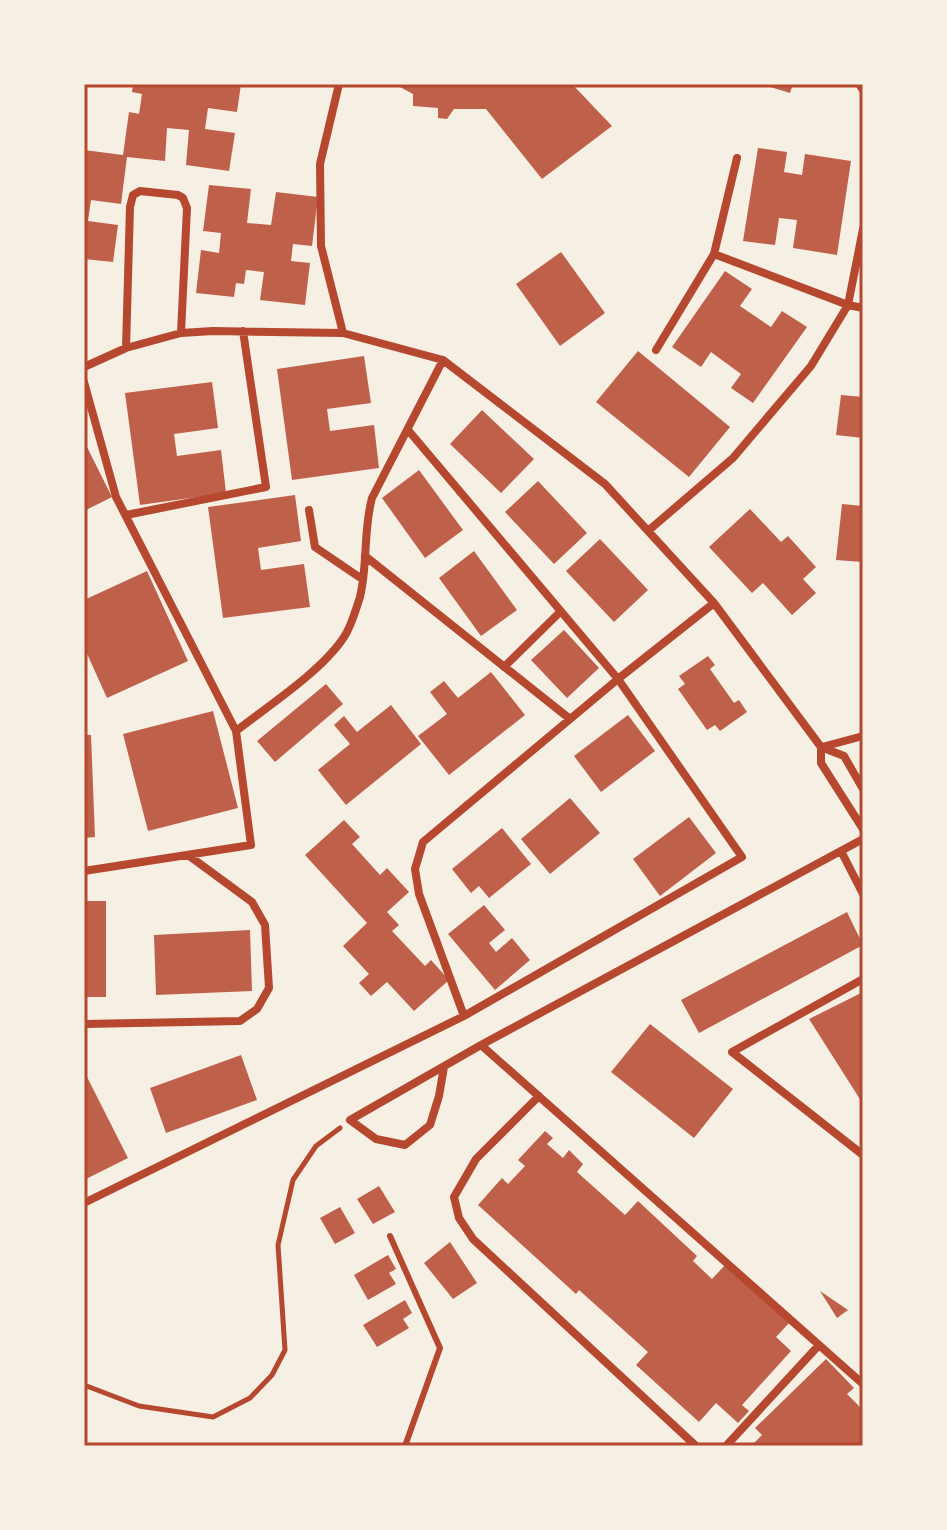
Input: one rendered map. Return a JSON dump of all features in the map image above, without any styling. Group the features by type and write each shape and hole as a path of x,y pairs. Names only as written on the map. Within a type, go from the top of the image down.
{"street":[{"path":"339,84 320,164 321,246 343,333"},
{"path":"859,84 863,90"},
{"path":"656,350 714,254 737,158"},
{"path":"126,348 130,207 133,195 140,191 178,195 183,198 187,208 181,333"},
{"path":"648,531 733,458 811,366 848,305 863,229"},
{"path":"714,254 863,308"},
{"path":"126,515 266,487 243,331"},
{"path":"84,367 126,348 181,333 243,331 343,333 443,360 605,484 714,603 821,747 844,756 863,789"},
{"path":"236,731 323,661 345,636 360,597 366,520 372,498 443,360"},
{"path":"84,382 111,482 236,731 251,845 84,871"},
{"path":"84,1203 464,1016 742,857 618,679 408,430"},
{"path":"309,510 315,547 362,579"},
{"path":"365,556 570,719"},
{"path":"464,1016 419,894 415,869 423,842 714,603"},
{"path":"504,667 560,612"},
{"path":"821,747 863,736"},
{"path":"821,747 821,763 863,829"},
{"path":"444,1067 430,1125 405,1145 376,1139 350,1120 481,1045 863,839"},
{"path":"841,851 863,894"},
{"path":"84,1024 240,1021 257,1009 269,988 265,925 252,902 188,855"},
{"path":"863,979 732,1052 863,1155"},
{"path":"481,1045 863,1384"},
{"path":"539,1096 476,1159 454,1197 459,1218 473,1239 696,1446"},
{"path":"726,1446 819,1345"}],"lane":[{"path":"390,1236 440,1348 405,1446"}],"path":[{"path":"84,1385 139,1406 213,1417 250,1398 272,1375 285,1350 278,1245 293,1180 316,1146 350,1120"}],"building":[{"path":"133,84 241,84 237,112 208,108 205,129 235,133 229,171 186,165 189,130 167,128 165,161 127,157 121,204 91,200 88,221 118,225 113,262 84,259 84,150 123,155 129,112 139,114 142,94 132,92"},
{"path":"401,84 572,84 612,126 542,179 486,109 454,109 447,119 438,118 438,108 413,106 413,94 400,87"},
{"path":"760,84 793,84 790,93"},
{"path":"758,148 787,152 784,172 802,175 805,154 851,161 837,255 793,248 797,220 779,218 775,245 743,241"},
{"path":"209,185 251,189 247,223 271,225 276,192 318,197 312,246 293,244 291,261 310,263 305,305 260,300 264,272 246,270 244,284 236,283 234,297 196,293 201,250 219,253 221,233 203,231"},
{"path":"561,252 605,313 560,346 516,284"},
{"path":"725,271 752,289 740,306 771,327 782,311 807,327 753,403 731,388 741,374 711,352 701,367 672,347"},
{"path":"638,351 730,427 689,477 596,402"},
{"path":"364,356 371,403 327,409 330,431 374,425 379,468 292,480 277,369"},
{"path":"212,382 218,428 174,434 177,456 221,450 226,493 140,505 125,393"},
{"path":"841,395 863,397 863,438 836,435"},
{"path":"482,410 534,459 501,493 450,444"},
{"path":"84,441 112,497 84,511"},
{"path":"419,470 463,530 425,558 382,498"},
{"path":"538,481 587,533 554,564 505,512"},
{"path":"295,495 301,541 258,548 261,570 304,564 310,607 223,618 208,507"},
{"path":"842,504 863,506 863,562 836,560"},
{"path":"750,509 781,542 788,536 816,567 803,579 816,593 792,615 763,583 752,593 709,547"},
{"path":"600,539 648,590 614,622 566,571"},
{"path":"474,551 517,610 481,636 439,578"},
{"path":"147,571 188,661 107,698 84,647 84,600"},
{"path":"564,630 599,668 567,698 531,660"},
{"path":"708,656 715,665 710,669 734,703 739,700 747,712 720,731 715,725 707,730 678,689 685,684 679,676"},
{"path":"491,672 525,715 449,775 418,736 447,714 430,692 444,681 458,698"},
{"path":"326,684 343,704 275,762 257,741"},
{"path":"391,705 421,744 346,805 318,770 350,744 334,725 344,716 357,732"},
{"path":"213,711 238,808 148,831 123,734"},
{"path":"628,715 655,751 601,792 574,756"},
{"path":"84,735 91,735 95,837 84,838"},
{"path":"570,798 600,833 550,874 521,839"},
{"path":"689,817 716,853 660,896 633,859"},
{"path":"344,820 360,837 352,844 380,875 387,868 409,892 387,912 399,925 392,931 425,966 431,960 449,980 414,1011 387,982 371,996 359,983 369,974 343,946 367,923 305,855"},
{"path":"502,828 531,864 489,898 479,886 471,893 452,869"},
{"path":"84,901 106,901 106,997 84,997"},
{"path":"484,905 505,930 489,943 496,952 512,938 530,960 495,990 448,934"},
{"path":"847,912 863,945 699,1033 681,1000"},
{"path":"250,930 252,991 156,995 154,935"},
{"path":"863,992 863,1104 809,1019"},
{"path":"650,1024 733,1089 694,1138 611,1072"},
{"path":"241,1055 257,1100 166,1133 150,1088"},
{"path":"84,1071 128,1158 84,1180"},
{"path":"545,1131 553,1138 547,1144 563,1158 569,1150 583,1164 577,1172 625,1215 638,1201 697,1256 693,1261 712,1279 726,1264 790,1322 776,1337 791,1351 742,1405 749,1411 738,1423 716,1403 699,1422 636,1365 648,1352 579,1290 576,1294 478,1205 502,1178 508,1184 525,1166 518,1160"},
{"path":"379,1186 395,1212 373,1224 357,1199"},
{"path":"340,1207 355,1233 335,1244 320,1218"},
{"path":"450,1242 477,1283 453,1299 424,1263"},
{"path":"388,1255 396,1269 389,1273 396,1284 368,1300 354,1275"},
{"path":"820,1291 848,1310 837,1318"},
{"path":"405,1300 412,1313 403,1319 409,1328 377,1347 363,1325"},
{"path":"826,1359 854,1388 847,1394 863,1410 863,1446 751,1446 762,1435 755,1428"}]}
